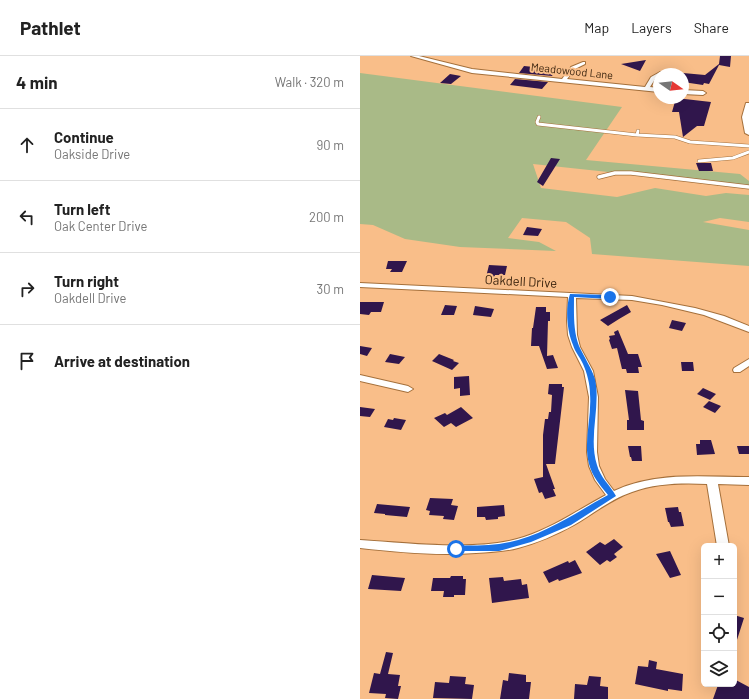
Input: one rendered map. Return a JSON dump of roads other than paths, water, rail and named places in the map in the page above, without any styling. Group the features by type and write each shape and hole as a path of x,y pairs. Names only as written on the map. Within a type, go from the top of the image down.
{"main road":[{"path":"749,105 746,117 749,133"}],"street":[{"name":"Meadowood Lane","path":"413,56 460,69 653,90"},
{"path":"564,80 573,68 583,63"},
{"path":"646,89 653,79"},
{"path":"689,92 703,92"},
{"name":"Oakdell Drive","path":"360,285 632,298 676,305 715,316 749,330"},
{"path":"572,295 570,314 572,335 576,347 586,364 594,394 591,453 593,465 598,477 612,496"},
{"path":"737,370 749,362"},
{"path":"360,378 408,389"},
{"path":"360,544 456,549 499,548 529,540 547,533 568,523 612,496 631,488 665,481 749,481"},
{"path":"712,481 723,543"}],"lane":[{"path":"539,117 536,122 538,124 672,137 690,142 749,146"},
{"path":"699,161 733,158 749,152"},
{"path":"599,177 608,174 623,173 749,187"}]}
